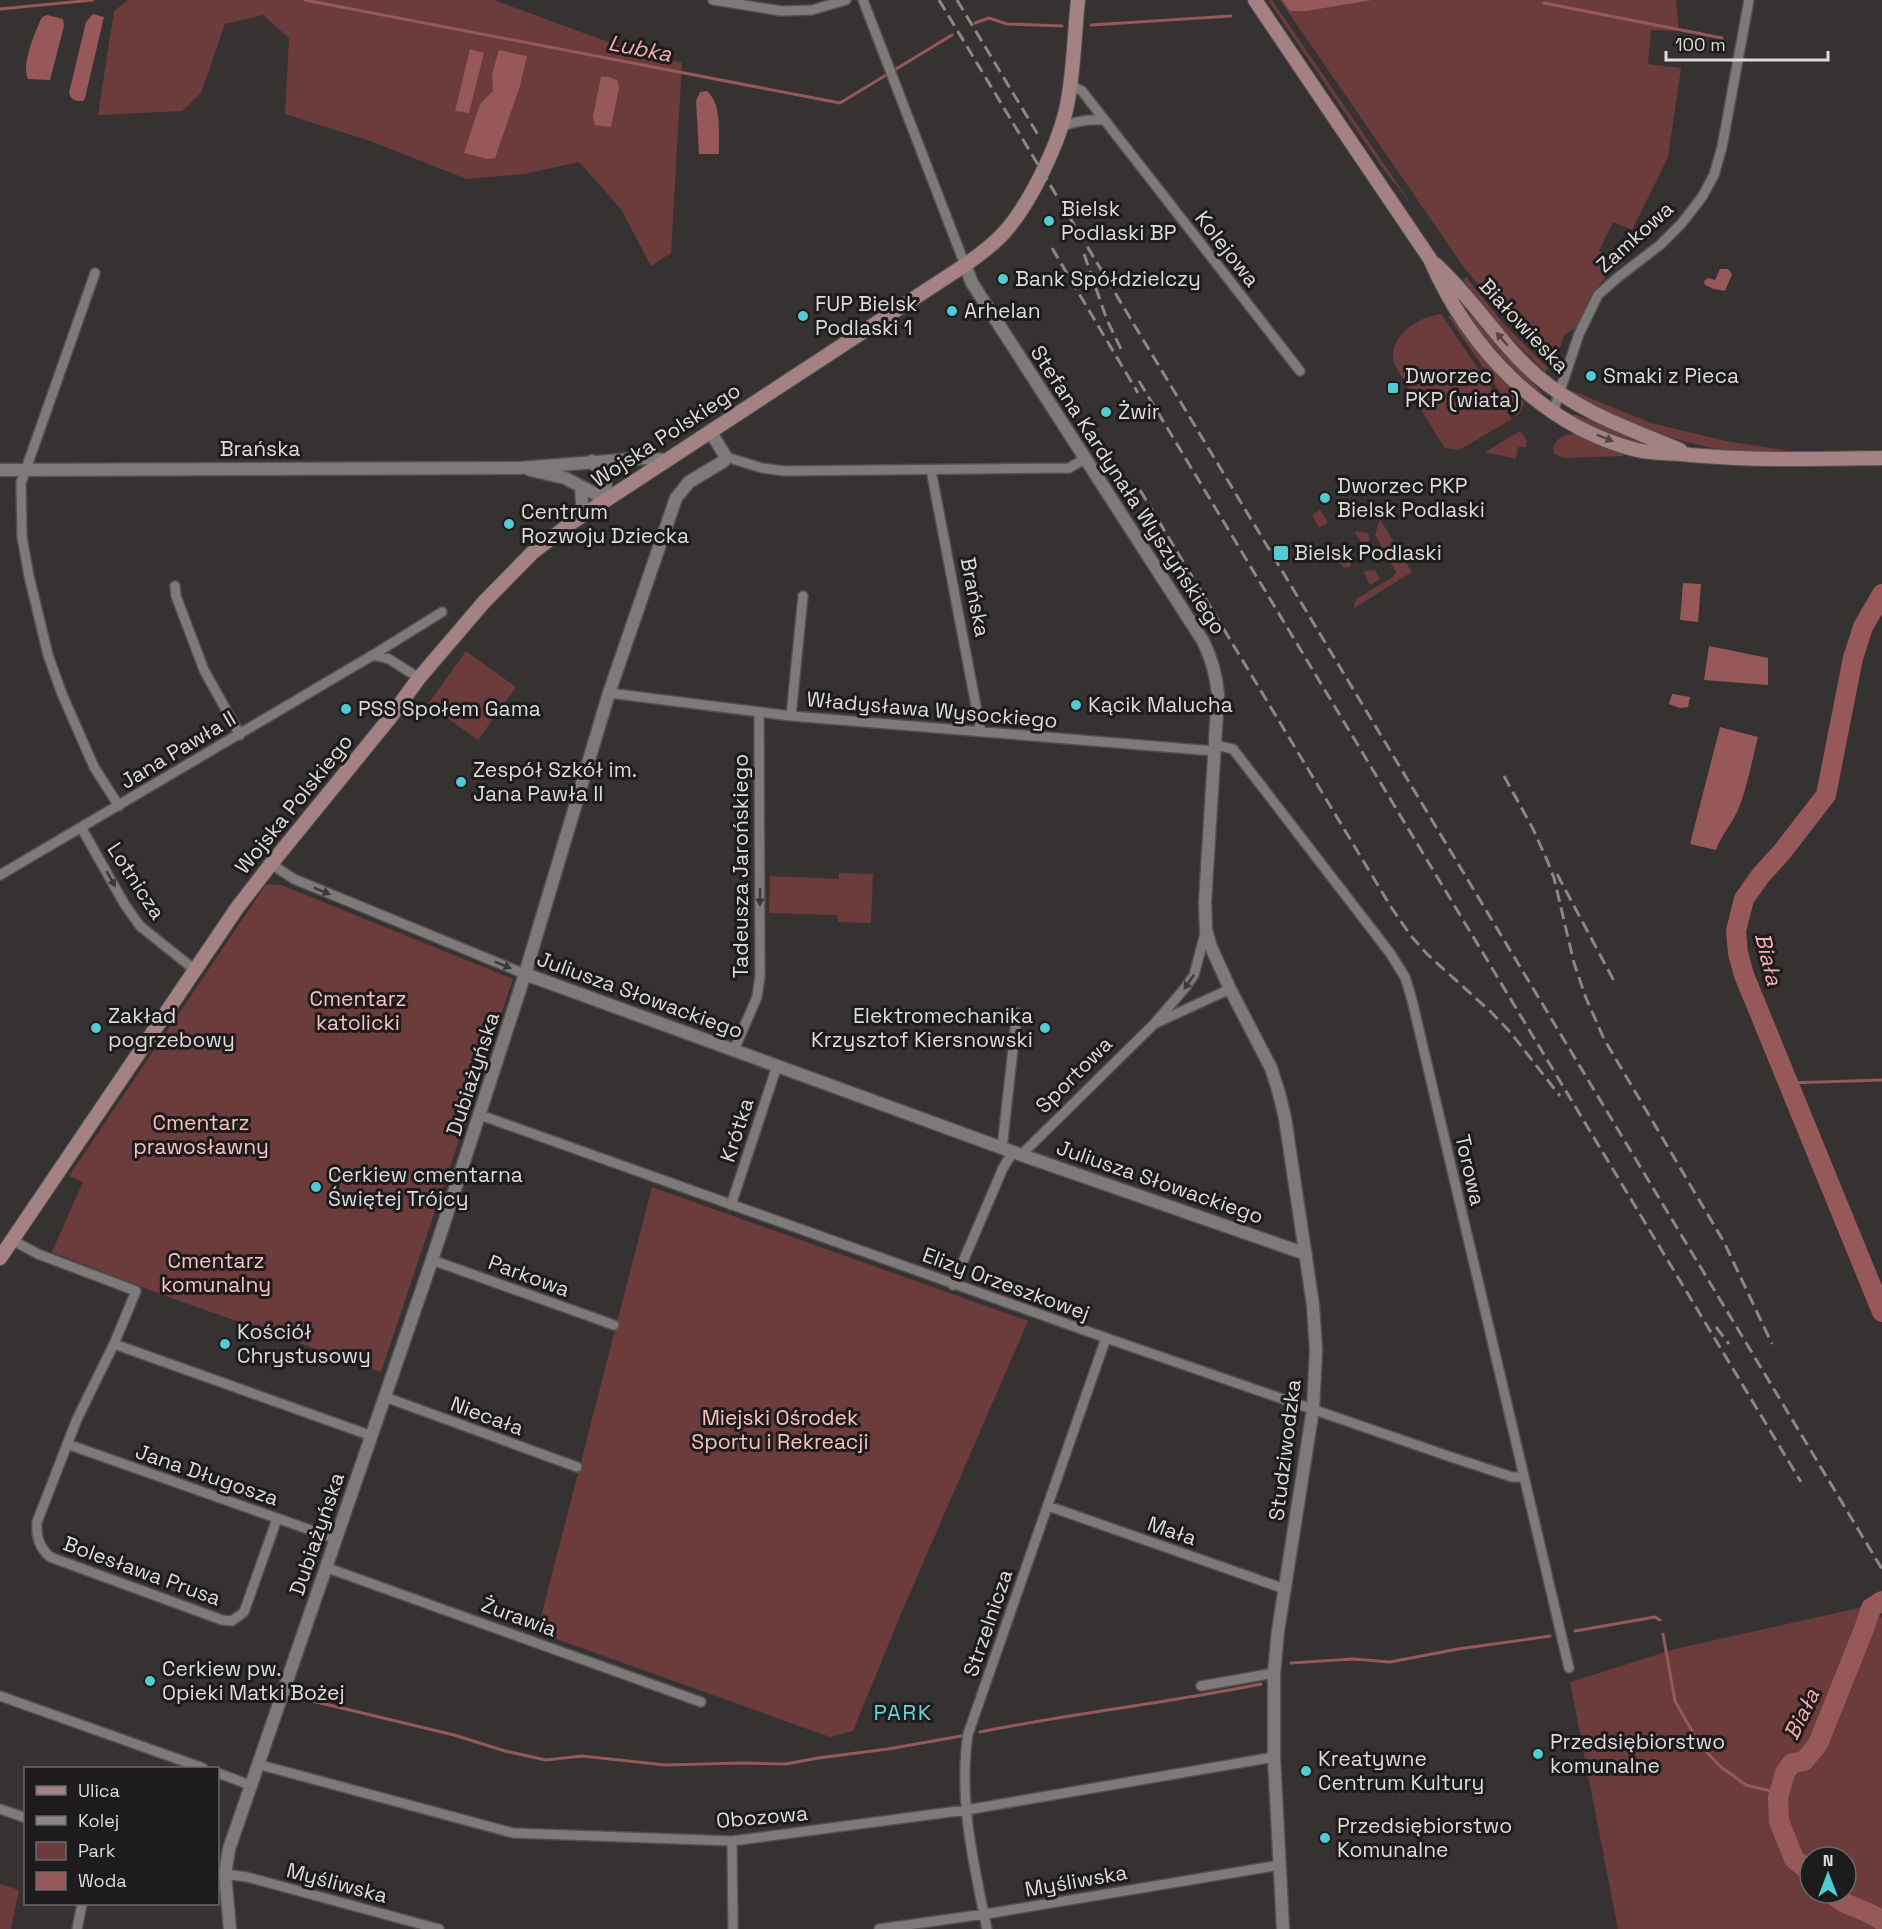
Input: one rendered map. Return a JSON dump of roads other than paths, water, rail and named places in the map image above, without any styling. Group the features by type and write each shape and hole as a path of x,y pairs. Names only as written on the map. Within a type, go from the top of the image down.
{"main road":[{"name":"Wojska Polskiego","path":"0,1258 237,908 419,678 507,576 549,539 605,499 965,265 994,243 1017,216 1050,155 1061,127 1070,85 1078,0"},
{"name":"Białowieska","path":"1255,0 1430,259 1443,288 1484,346 1509,376 1552,412 1603,438 1638,450 1729,459 1882,458"},
{"name":"Białowieska","path":"1430,259 1454,281 1536,375 1559,393 1611,422 1693,455"}],"street":[{"path":"713,0 781,11 812,10 846,0"},
{"name":"Stefana Kardynała Wyszyńskiego","path":"863,0 972,283 1203,641 1212,659 1218,694 1214,748"},
{"name":"Zamkowa","path":"1552,412 1579,334 1598,295 1682,223 1702,197 1714,175 1722,147 1749,0"},
{"name":"Kolejowa","path":"1070,85 1082,91 1300,371"},
{"path":"1061,127 1073,122 1104,120"},
{"path":"95,273 21,483 22,537 48,655 62,694 94,766 119,806"},
{"path":"710,431 726,457 762,468 784,471 1069,468 1085,459"},
{"name":"Dubiażyńska","path":"230,1929 223,1865 372,1436 480,1115 525,974 609,693 676,498 689,482 724,461 726,457"},
{"name":"Brańska","path":"0,470 520,468 646,458 665,460"},
{"path":"592,461 606,478 605,499"},
{"name":"Brańska","path":"520,468 565,478 605,499"},
{"name":"Brańska","path":"931,470 981,732"},
{"path":"581,488 584,514"},
{"path":"175,586 176,597 204,670 240,735"},
{"name":"Władysława Wysockiego","path":"791,716 803,596"},
{"name":"Jana Pawła II","path":"0,875 240,735 442,612"},
{"path":"374,655 389,659 419,678"},
{"name":"Władysława Wysockiego","path":"609,693 791,716 1214,748"},
{"name":"Tadeusza Jarońskiego","path":"734,1050 757,996 760,976 759,712"},
{"name":"Sportowa","path":"953,1285 1012,1152 1154,1024 1194,975 1206,930 1205,902 1214,748"},
{"name":"Torowa","path":"1214,748 1233,749 1390,953 1405,977 1569,1668"},
{"name":"Lotnicza","path":"82,829 125,905 140,926 195,970"},
{"name":"Juliusza Słowackiego","path":"271,864 294,879 525,974 1012,1152 1306,1254"},
{"name":"Sportowa","path":"1154,1024 1230,990 1206,930"},
{"name":"Studziwodzka","path":"1230,990 1271,1068 1279,1093 1306,1254 1316,1350 1312,1409 1274,1673 1275,1757 1283,1929"},
{"path":"1012,1152 1017,1013"},
{"name":"Krótka","path":"731,1204 777,1066"},
{"name":"Elizy Orzeszkowej","path":"480,1115 953,1285 1512,1477 1523,1477"},
{"name":"Bolesława Prusa","path":"12,1240 38,1254 136,1291 114,1344 76,1419 37,1522 37,1538 44,1551 50,1557 222,1620 232,1621 244,1612 277,1519"},
{"name":"Parkowa","path":"432,1260 614,1325"},
{"name":"Strzelnicza","path":"987,1929 966,1810 964,1755 968,1734 1106,1338"},
{"path":"114,1344 372,1436"},
{"name":"Niecała","path":"385,1397 577,1467"},
{"name":"Jana Długosza","path":"67,1444 336,1539"},
{"name":"Mała","path":"1048,1506 1285,1589"},
{"name":"Żurawia","path":"325,1567 701,1702"},
{"path":"1201,1686 1274,1673"},
{"path":"0,1696 201,1767"},
{"name":"Obozowa","path":"257,1764 513,1833 732,1841 966,1810 1275,1757"},
{"path":"219,1773 250,1785"},
{"path":"0,1809 24,1817"},
{"path":"732,1841 733,1929"},
{"name":"Myśliwska","path":"223,1865 247,1876 438,1929"},
{"name":"Myśliwska","path":"879,1929 1280,1865"},
{"path":"77,1929 82,1905"}],"water":[{"path":"1282,0 1372,0 1306,11 1290,11"},
{"path":"93,14 104,17 85,98 83,101 78,101 72,99 69,93 86,22"},
{"path":"47,15 63,19 64,26 50,80 28,79 26,66 30,48 42,17"},
{"path":"470,49 484,53 469,113 455,111"},
{"path":"499,50 527,56 520,86 495,158 487,159 464,153 480,104 493,91 492,74"},
{"path":"601,77 610,77 618,81 619,88 611,127 595,125 593,116"},
{"path":"707,91 718,112 719,154 699,154 696,101 700,92"},
{"path":"1720,269 1728,269 1732,274 1725,291 1705,285 1704,281 1708,278 1715,280"},
{"path":"1683,583 1701,584 1698,622 1680,620"},
{"path":"1709,646 1768,658 1768,685 1704,680"},
{"path":"1672,694 1690,697 1688,707 1680,708 1669,704"},
{"path":"1720,727 1758,737 1740,805 1716,850 1690,844"}],"waterway":[{"name":"Lubka","path":"0,9 93,0"},
{"name":"Lubka","path":"305,0 840,103 952,35"},
{"path":"1544,3 1722,38"},
{"name":"Lubka","path":"1091,25 1231,16"},
{"name":"Lubka","path":"975,23 989,18 1007,24 1062,26"},
{"name":"Biała","path":"1882,594 1863,627 1853,658 1826,795 1744,899 1736,931 1738,953 1744,975 1882,1312"},
{"path":"1788,1083 1882,1080"},
{"name":"Biała","path":"1798,1862 1794,1859 1779,1821 1778,1798 1785,1773 1792,1763 1804,1761 1818,1744 1871,1608 1882,1601"},
{"path":"1575,1631 1655,1617 1660,1620"},
{"path":"1663,1634 1675,1701 1700,1745 1721,1767 1746,1785 1779,1793"},
{"path":"1291,1663 1353,1659 1390,1662 1458,1649 1550,1636"},
{"path":"980,1732 1261,1684"},
{"path":"300,1698 546,1760 582,1756 665,1765 786,1764 961,1736"},
{"name":"Biała","path":"1850,1905 1882,1921"}],"railway":[{"path":"939,0 1882,1569"},
{"path":"957,0 1040,138"},
{"path":"1052,248 1138,393"},
{"path":"1084,254 1107,320 1121,349"},
{"path":"1139,381 1801,1482"},
{"path":"1140,490 1391,907 1411,936 1511,1033 1560,1096"},
{"path":"1504,776 1533,829 1554,878 1574,963 1604,1039 1724,1242 1772,1344"},
{"path":"1557,874 1614,981"},
{"path":"1716,1327 1729,1344"}],"place":[{"name":"Bielsk Podlaski BP","path":"1049,221"},
{"name":"Bank Spółdzielczy","path":"1003,279"},
{"name":"Arhelan","path":"952,311"},
{"name":"FUP Bielsk Podlaski 1","path":"803,316"},
{"name":"Smaki z Pieca","path":"1591,376"},
{"name":"Dworzec PKP (wiata)","path":"1393,388"},
{"name":"Żwir","path":"1106,412"},
{"name":"Dworzec PKP Bielsk Podlaski","path":"1325,498"},
{"name":"Centrum Rozwoju Dziecka","path":"509,524"},
{"name":"Bielsk Podlaski","path":"1281,553"},
{"name":"Kącik Malucha","path":"1076,705"},
{"name":"PSS Społem Gama","path":"346,709"},
{"name":"Zespół Szkół im. Jana Pawła II","path":"461,782"},
{"name":"Zakład pogrzebowy","path":"96,1028"},
{"name":"Elektromechanika Krzysztof Kiersnowski","path":"1045,1028"},
{"name":"Cerkiew cmentarna Świętej Trójcy","path":"316,1187"},
{"name":"Kościół Chrystusowy","path":"225,1344"},
{"name":"Cerkiew pw. Opieki Matki Bożej","path":"150,1681"},
{"name":"Przedsiębiorstwo komunalne","path":"1538,1754"},
{"name":"Kreatywne Centrum Kultury","path":"1306,1771"},
{"name":"Przedsiębiorstwo Komunalne","path":"1325,1838"}],"district":[{"name":"PARK","path":"903,1712"}],"park label":[{"name":"Cmentarz katolicki","path":"358,1011"},
{"name":"Cmentarz prawosławny","path":"201,1135"},
{"name":"Cmentarz komunalny","path":"216,1273"},
{"name":"Miejski Ośrodek Sportu i Rekreacji","path":"780,1430"}]}
